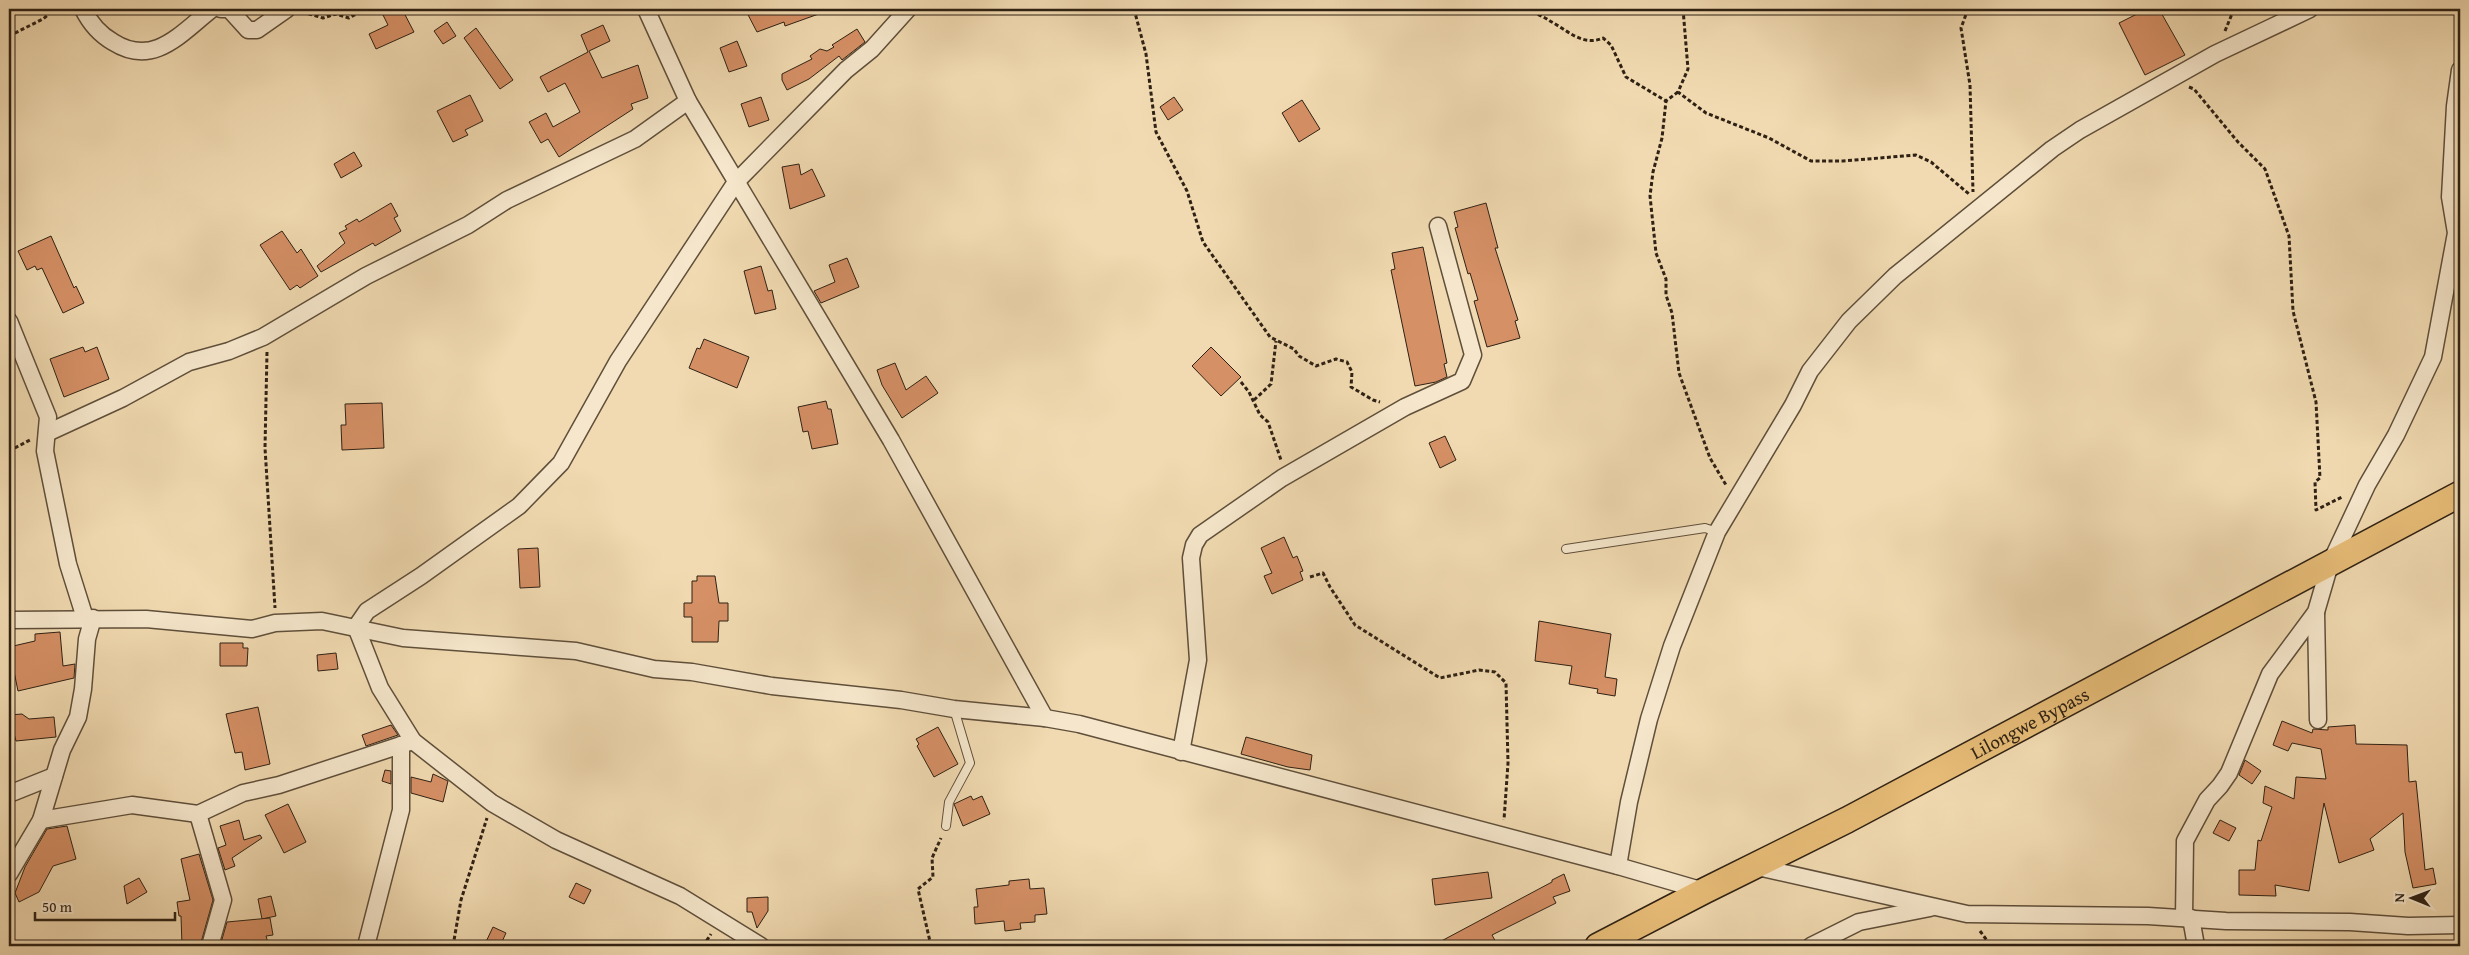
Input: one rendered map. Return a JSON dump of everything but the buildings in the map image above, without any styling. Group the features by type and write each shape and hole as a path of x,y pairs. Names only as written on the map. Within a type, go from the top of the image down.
{"main road":[{"name":"Lilongwe Bypass","path":"1600,946 1753,866 1847,820 2460,494"}],"street":[{"path":"82,9 102,36 123,49 146,53 162,47 212,9"},
{"path":"221,9 229,9 248,30 257,30 293,10"},
{"path":"646,9 688,101 891,440 1046,718"},
{"path":"356,627 367,611 421,576 513,511 534,493 561,463 618,361 736,182 846,70 872,49 908,9"},
{"path":"1618,866 1629,802 1649,719 1672,646 1717,532 1793,404 1810,371 1849,321 1902,270 2052,149 2080,130 2215,54 2310,9"},
{"path":"2318,720 2316,612 2330,564 2367,485 2396,435 2433,357 2456,234 2450,197 2455,106 2460,70"},
{"path":"47,433 123,398 189,362 229,351 263,337 366,276 468,225 507,200 635,139 688,101"},
{"path":"1181,752 1198,660 1191,558 1194,545 1209,527 1282,478 1405,407 1462,381 1473,355 1438,226"},
{"path":"9,321 48,417 45,451 51,483 68,564 89,618 83,689 78,717 62,750 41,820 9,874"},
{"path":"2196,946 2187,918 2185,841 2207,800 2229,773 2270,674 2316,612"},
{"path":"9,620 146,619 252,629 276,623 322,621 403,638 576,651 654,669 692,672 772,686 900,700 954,709 1046,718 1079,724 1618,866 1704,891"},
{"path":"356,627 380,688 407,743 492,803 556,840 680,896 761,946"},
{"path":"41,820 132,805 198,814 243,793 280,785 407,743"},
{"path":"366,946 401,810 407,743"},
{"path":"9,794 54,776"},
{"path":"198,814 223,900 210,946"},
{"path":"1753,866 1967,914 2187,918 2226,921 2350,922 2408,926 2460,925"},
{"path":"1812,946 1859,922 1935,906"}],"lane":[{"path":"1566,549 1705,528 1717,532"},
{"path":"946,826 949,802 970,764 954,709"}],"path":[{"path":"9,36 43,19 55,9"},
{"path":"293,10 324,18 336,14 350,18 365,9"},
{"path":"1134,9 1146,54 1156,132 1187,190 1203,242 1270,337 1294,349 1298,356 1316,366 1336,359 1347,362 1352,372 1351,386 1373,400 1405,407"},
{"path":"1526,9 1551,21 1571,36 1596,42 1603,38 1611,45 1626,77 1666,101"},
{"path":"1683,9 1688,69 1678,92 1666,101 1662,138 1653,172 1650,196 1656,253 1666,279 1666,295 1672,313 1679,373 1710,458 1735,500"},
{"path":"1678,92 1706,113 1768,138 1811,161 1843,161 1916,155 1931,162 1973,198 1970,85 1961,28 1968,9"},
{"path":"2170,81 2194,89 2238,142 2265,169 2289,236 2293,311 2316,402 2320,478 2315,482 2316,510 2367,485"},
{"path":"263,337 268,352 265,448 276,623"},
{"path":"1254,400 1271,384 1276,341"},
{"path":"1241,382 1254,400 1260,415 1268,422 1282,462 1282,478"},
{"path":"1310,577 1324,572 1330,587 1355,625 1440,678 1480,670 1496,672 1506,683 1508,763 1503,836"},
{"path":"453,945 461,900 492,803"},
{"path":"931,946 918,889 933,877 932,858 946,826"}]}
